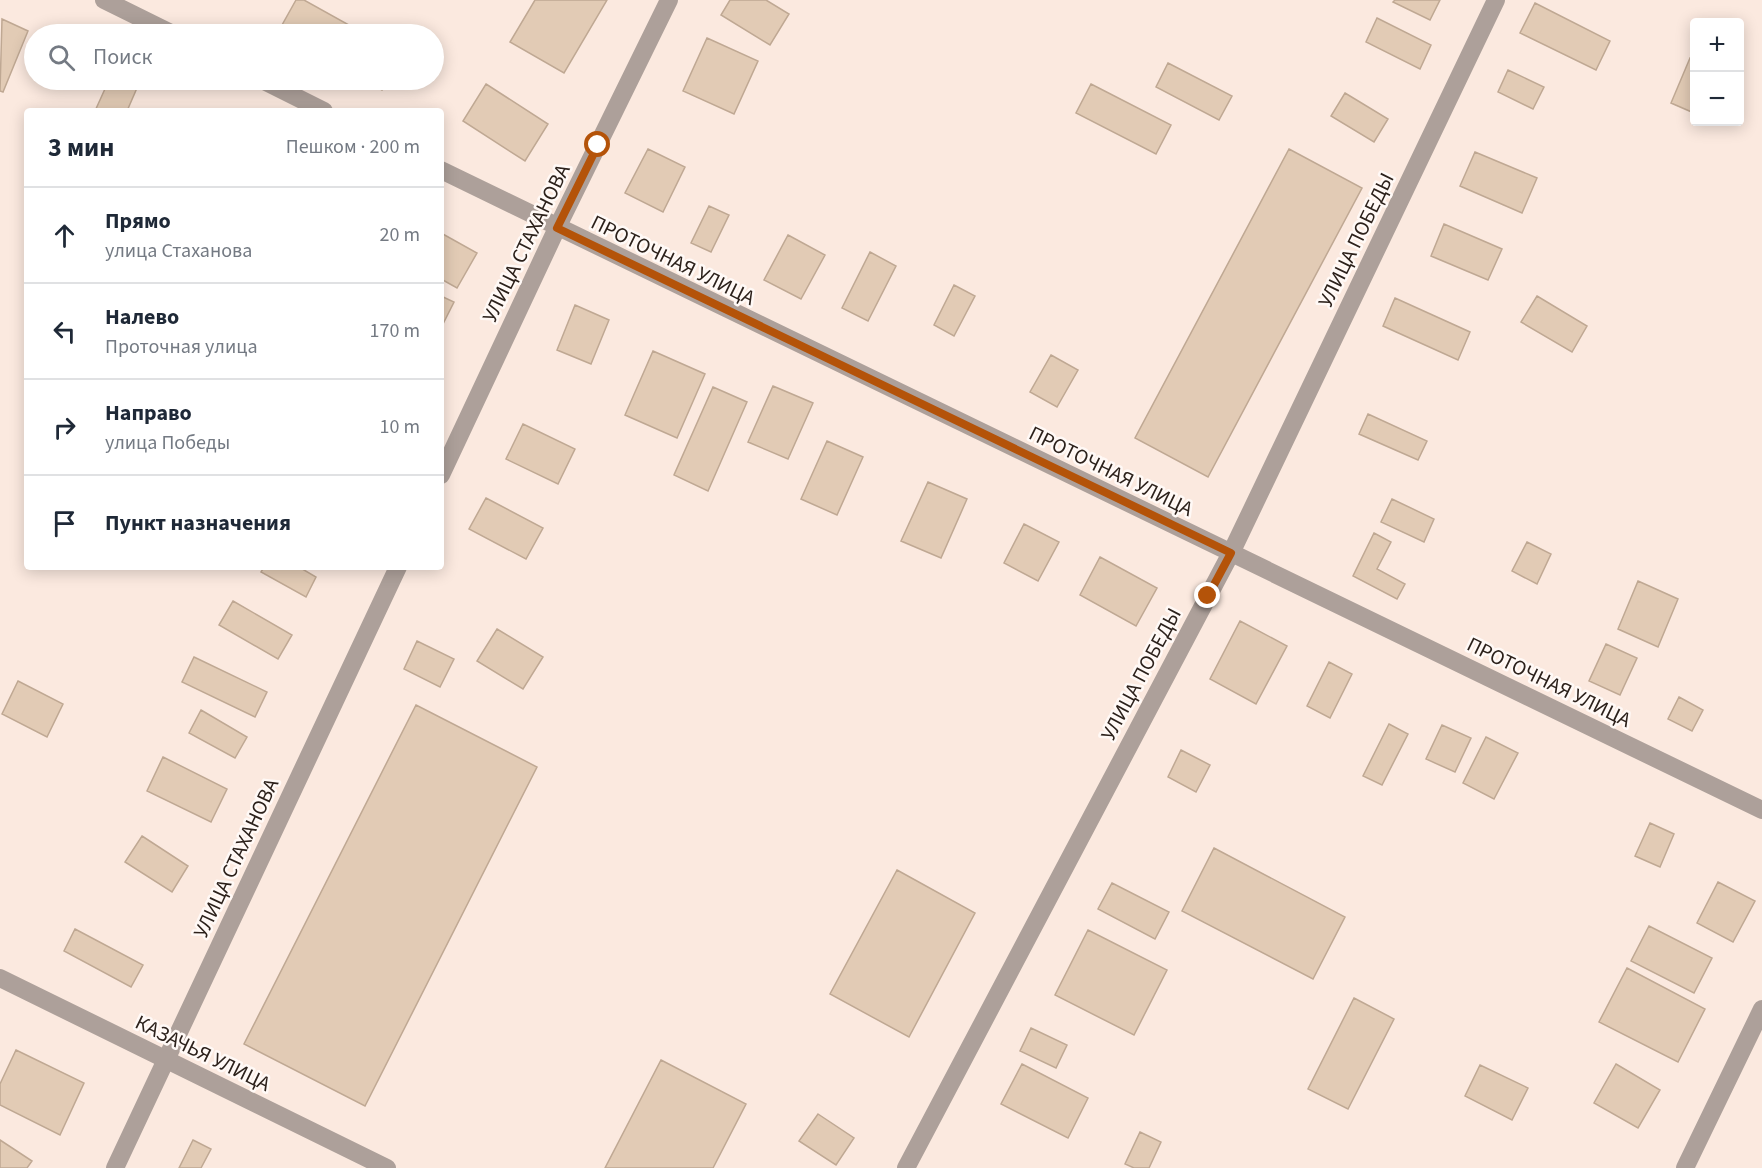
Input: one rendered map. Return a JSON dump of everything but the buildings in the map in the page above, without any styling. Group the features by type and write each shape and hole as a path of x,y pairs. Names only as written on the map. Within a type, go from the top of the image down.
{"street":[{"path":"105,0 153,24"},
{"name":"УЛИЦА СТАХАНОВА","path":"444,469 557,228 669,0"},
{"name":"УЛИЦА ПОБЕДЫ","path":"906,1168 1231,553 1496,0"},
{"path":"282,90 318,108"},
{"name":"ПРОТОЧНАЯ УЛИЦА","path":"444,172 1762,810"},
{"name":"УЛИЦА СТАХАНОВА","path":"115,1168 397,570"},
{"name":"КАЗАЧЬЯ УЛИЦА","path":"0,978 387,1168"},
{"path":"1685,1168 1762,1009"}],"route":[{"path":"598,145 557,228 1231,553 1208,596"}]}
